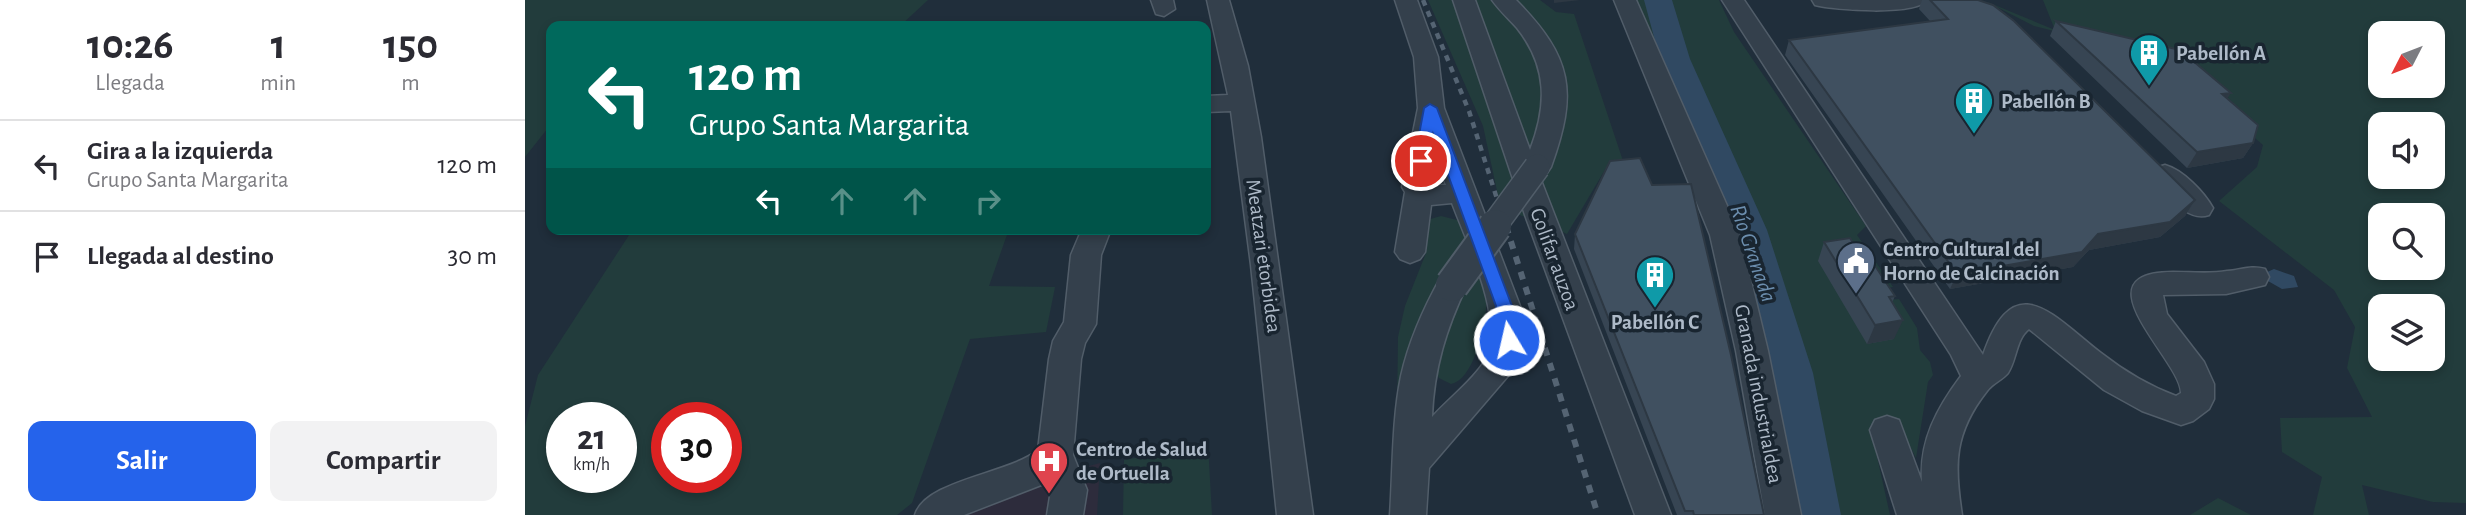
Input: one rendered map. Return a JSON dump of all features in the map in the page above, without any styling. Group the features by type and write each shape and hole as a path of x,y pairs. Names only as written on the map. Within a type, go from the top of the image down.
{"street":[{"path":"1406,0 1426,57 1430,108 1416,187 1419,192 1409,252"},
{"name":"Golifar auzoa","path":"1464,0 1599,380 1653,515"},
{"path":"1408,515 1418,371 1431,327 1452,285 1537,167 1555,124 1559,97 1555,76 1545,52 1524,20 1503,0"},
{"name":"Granada industrialdea","path":"1625,0 1725,235 1752,351 1783,515"},
{"path":"1733,0 1964,349 1978,377"},
{"path":"1822,0 1854,4 1916,0"},
{"name":"Meatzari etorbidea","path":"1217,1 1226,22 1270,288 1294,515"},
{"path":"1211,92 1238,92"},
{"path":"1211,102 1238,92"},
{"path":"1411,467 1420,452 1498,369 1509,340 1504,306 1430,108"},
{"path":"2150,159 2199,208"},
{"path":"1419,192 1431,196 1461,192"},
{"path":"933,514 967,496 996,490 1041,471 1055,457 1065,359 1069,341 1080,324 1086,256 1095,235"},
{"path":"1944,515 1939,443 1947,423 1978,377 1996,365 2008,330 2014,322 2029,316 2046,323 2083,357 2134,390 2181,411 2197,399 2197,381 2151,313 2146,298 2148,290 2160,283 2226,283 2254,276"},
{"path":"1418,371 1429,388 1462,409"},
{"path":"1888,430 1916,515"},
{"path":"1055,457 1065,471 1069,490 1065,515"}],"shaded area":[{"name":"Centro de Salud de Ortuella","path":"1100,463 1097,515 957,515 1042,479"}],"green space":[{"path":"525,0 928,0 905,21 546,21 546,131 525,157"},
{"path":"1428,0 1540,0 1556,12 1574,14 1624,164 1606,168 1567,234 1492,204 1499,200 1483,126"},
{"path":"1636,0 1719,0 1734,32 1866,226 1857,235 1893,287 1872,290 1878,301 1899,299 1917,328 1920,350 1930,362 1933,375 1928,382 1916,458 1901,429 1870,425 1890,515 1807,515 1738,232"},
{"path":"2043,0 2466,0 2466,503 2433,502 2362,485 2369,515 2313,515 2322,477 2282,452 2280,418 2372,417 2347,368 2355,327 2334,290 2219,201 2257,167 2263,145 2171,65 2154,56 2034,26 1985,1 2055,30"},
{"path":"1441,216 1461,221 1470,240 1397,414 1398,337 1405,306 1426,253 1427,220"},
{"path":"629,235 1007,235 989,286 1055,287 1046,332 970,339 912,503 897,515 525,515 525,426 538,375"},
{"path":"1479,273 1486,300 1482,335 1473,361 1459,380 1451,384 1439,378 1435,369 1456,307"},
{"path":"1208,444 1212,515 1123,515 1124,460"},
{"path":"2218,498 2251,515 2190,515"}],"water":[{"path":"2274,269 2294,276 2298,287 2282,289 2268,281 2265,273"}],"building":[{"name":"Pabellón B","path":"1930,0 1978,0 1993,5 2014,21 2195,200 2170,222 2098,234 2082,252 1957,274 1789,40 1948,19"},
{"name":"Pabellón A","path":"2056,21 2180,50 2231,93 2222,94 2258,125 2253,143 2197,152"},
{"name":"Pabellón C","path":"1640,158 1652,185 1691,184 1731,355 1764,515 1694,515 1693,511 1685,511 1575,234 1610,161"},
{"path":"1850,238 1863,259 1870,258 1895,296 1889,297 1903,320 1875,325 1824,242"}],"waterway":[{"name":"Río Granada","path":"1658,0 1675,59 1749,230 1793,373 1818,515"}],"railway":[{"path":"1423,0 1469,111 1506,227"},
{"path":"1506,226 1598,515"}],"place":[{"name":"Pabellón A","path":"2149,87"},
{"name":"Pabellón B","path":"1974,135"},
{"name":"Centro Cultural del Horno de Calcinación","path":"1856,295"},
{"name":"Pabellón C","path":"1655,309"},
{"name":"Centro de Salud de Ortuella","path":"1049,495"}],"route":[{"path":"1421,161 1430,108 1504,306 1509,340"}]}
